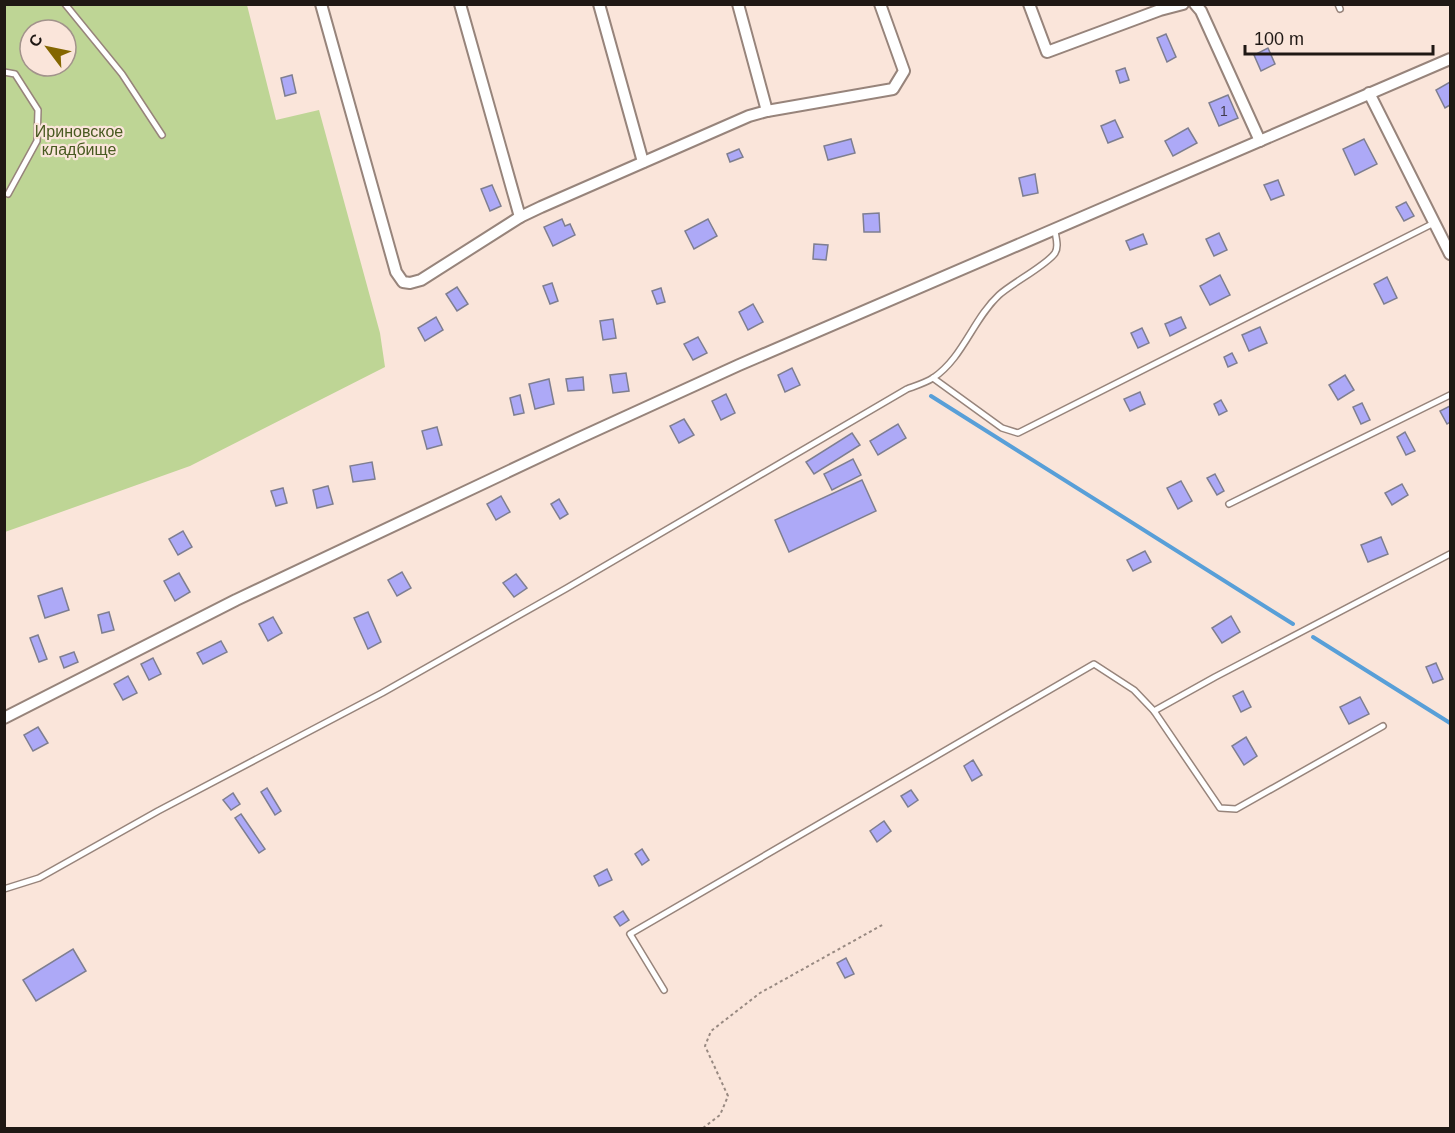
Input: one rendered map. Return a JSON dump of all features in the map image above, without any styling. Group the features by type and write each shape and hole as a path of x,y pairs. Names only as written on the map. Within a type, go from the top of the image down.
{"street":[{"path":"321,4 396,272 403,282 410,283 421,280 520,217 749,116 893,89 904,71 880,4"},
{"path":"460,4 520,217"},
{"path":"599,4 643,162"},
{"path":"738,4 767,111"},
{"path":"1029,4 1047,52 1183,4"},
{"path":"1195,4 1201,11 1260,141"},
{"path":"4,718 236,600 739,365 1055,231 1450,59"},
{"path":"1370,93 1450,254"}],"lane":[{"path":"65,4 122,74 162,135"},
{"path":"4,72 15,74 38,110 37,141 8,194"},
{"path":"933,378 1002,428 1018,433 1434,223"},
{"path":"4,889 39,878 158,811 382,693 567,588 907,389 933,378 956,355 985,309 1000,294 1056,252 1055,231"},
{"path":"1229,504 1450,394"},
{"path":"1154,711 1450,554"},
{"path":"664,990 630,934 1094,664 1134,690 1154,711 1220,807 1236,808 1383,726"}],"path":[{"path":"703,1128 720,1115 728,1096 705,1046 711,1031 760,993 884,924"}],"green space":[{"name":"Ириновское кладбище","path":"4,5 247,5 276,120 319,110 380,333 385,367 190,466 5,532"}],"building":[{"path":"1166,34 1176,57 1167,62 1157,38"},
{"path":"1268,48 1275,64 1261,71 1254,55"},
{"path":"1125,68 1129,80 1120,83 1116,71"},
{"path":"292,75 296,93 285,96 281,78"},
{"path":"1450,82 1450,105 1445,108 1436,90"},
{"path":"1228,95 1238,118 1219,126 1209,103"},
{"path":"1115,120 1123,137 1108,143 1101,126"},
{"path":"1188,128 1197,143 1173,156 1165,141"},
{"path":"851,139 855,153 828,160 824,146"},
{"path":"1364,139 1377,164 1355,175 1343,149"},
{"path":"739,149 743,157 730,162 727,154"},
{"path":"1035,174 1038,193 1023,196 1019,178"},
{"path":"1278,180 1284,195 1271,200 1264,185"},
{"path":"492,185 501,206 490,211 481,189"},
{"path":"1406,202 1414,216 1404,221 1396,207"},
{"path":"879,213 880,232 864,232 863,214"},
{"path":"562,219 565,226 570,224 575,235 553,246 544,227"},
{"path":"708,219 717,236 694,249 685,231"},
{"path":"1219,233 1227,250 1214,256 1206,239"},
{"path":"1143,234 1147,244 1130,250 1126,241"},
{"path":"814,244 828,245 826,260 813,259"},
{"path":"1220,275 1230,295 1210,305 1200,286"},
{"path":"1387,277 1397,298 1384,304 1374,284"},
{"path":"552,283 558,301 550,304 543,286"},
{"path":"457,287 468,304 457,311 446,294"},
{"path":"661,288 665,302 657,304 652,291"},
{"path":"753,304 763,322 748,330 739,312"},
{"path":"436,317 443,330 425,341 418,328"},
{"path":"1181,317 1186,328 1170,336 1165,324"},
{"path":"613,319 616,338 603,340 600,321"},
{"path":"1260,327 1267,343 1249,351 1242,335"},
{"path":"1142,328 1149,343 1138,348 1131,333"},
{"path":"698,337 707,353 693,360 684,344"},
{"path":"1232,353 1237,363 1228,367 1224,357"},
{"path":"792,368 800,385 785,392 778,375"},
{"path":"626,373 629,391 613,393 610,375"},
{"path":"1345,375 1354,390 1338,400 1329,385"},
{"path":"583,377 584,390 568,391 566,379"},
{"path":"549,379 554,404 535,409 529,384"},
{"path":"1140,392 1145,404 1130,411 1124,399"},
{"path":"726,394 735,413 721,420 712,401"},
{"path":"520,395 524,413 514,415 510,398"},
{"path":"1221,400 1227,411 1219,415 1214,404"},
{"path":"1362,403 1370,420 1361,424 1353,407"},
{"path":"1450,406 1450,422 1447,424 1440,411"},
{"path":"684,419 694,435 679,443 670,426"},
{"path":"898,424 906,438 878,455 870,441"},
{"path":"437,427 442,445 427,449 422,431"},
{"path":"1405,432 1415,451 1406,455 1397,437"},
{"path":"852,433 860,445 814,474 806,462"},
{"path":"853,459 861,475 832,490 824,474"},
{"path":"372,462 375,479 353,482 350,466"},
{"path":"1215,474 1224,491 1217,495 1207,478"},
{"path":"862,480 876,511 789,552 775,520"},
{"path":"1181,481 1192,501 1178,509 1167,488"},
{"path":"1402,484 1408,495 1392,505 1385,493"},
{"path":"328,486 333,504 317,508 313,490"},
{"path":"283,488 287,503 276,506 271,491"},
{"path":"501,496 510,512 496,520 487,504"},
{"path":"559,499 568,514 560,519 551,504"},
{"path":"183,531 192,547 178,555 169,539"},
{"path":"1381,537 1388,554 1368,562 1361,545"},
{"path":"1145,551 1151,562 1133,571 1127,560"},
{"path":"402,572 411,588 397,596 388,580"},
{"path":"179,573 190,592 175,601 164,581"},
{"path":"516,574 527,588 514,597 503,583"},
{"path":"62,588 69,610 45,618 38,596"},
{"path":"109,612 114,630 102,633 98,615"},
{"path":"368,612 381,642 368,649 354,618"},
{"path":"1231,616 1240,632 1222,643 1212,628"},
{"path":"273,617 282,633 268,641 259,624"},
{"path":"38,635 47,659 39,662 30,638"},
{"path":"221,641 227,652 203,664 197,653"},
{"path":"74,652 78,662 64,668 60,657"},
{"path":"153,658 161,674 149,680 141,664"},
{"path":"1436,663 1443,679 1433,683 1426,667"},
{"path":"128,676 137,693 123,700 114,684"},
{"path":"1243,691 1251,707 1241,712 1233,696"},
{"path":"1360,697 1369,714 1349,724 1340,707"},
{"path":"38,727 48,743 33,751 24,735"},
{"path":"1246,737 1257,756 1244,765 1232,746"},
{"path":"973,760 982,775 972,781 964,766"},
{"path":"267,788 281,811 275,815 261,792"},
{"path":"911,790 918,800 908,807 901,796"},
{"path":"233,793 240,804 231,810 223,800"},
{"path":"241,814 265,849 259,853 235,818"},
{"path":"884,821 891,831 877,842 870,831"},
{"path":"642,849 649,860 642,865 635,854"},
{"path":"607,869 612,880 599,886 594,876"},
{"path":"623,911 629,920 620,926 614,917"},
{"path":"73,949 86,971 36,1001 23,980"},
{"path":"846,958 854,974 845,978 837,963"}],"waterway":[{"path":"931,396 1293,624"},
{"path":"1313,637 1450,723"}]}
